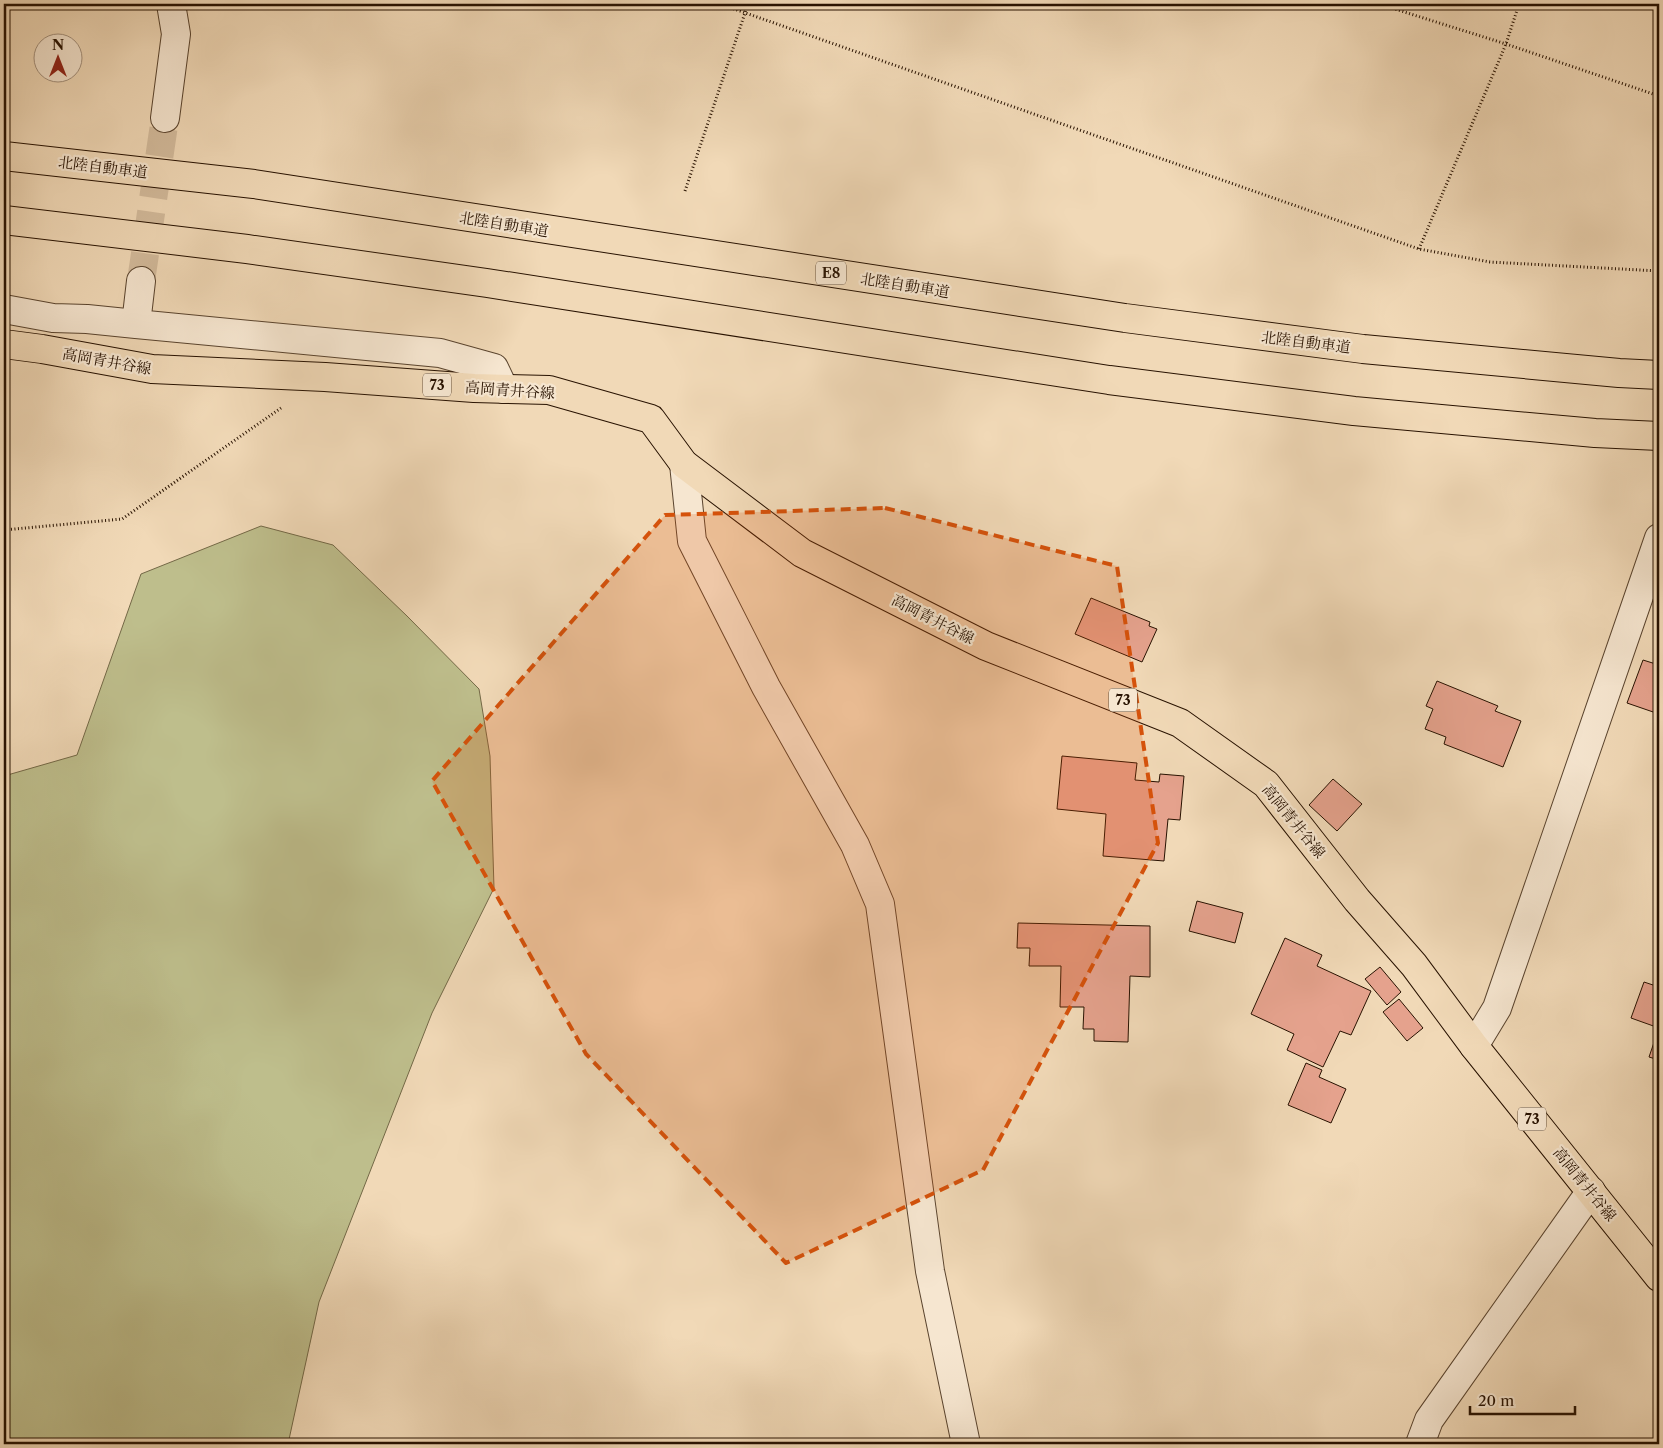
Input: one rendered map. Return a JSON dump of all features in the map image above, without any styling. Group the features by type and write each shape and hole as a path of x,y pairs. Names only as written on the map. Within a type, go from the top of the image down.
{"main road":[{"name":"北陸自動車道","path":"4,156 254,184 1125,318 1363,349 1619,373 1659,375"},
{"path":"4,220 238,248 487,283 1109,380 1354,411 1595,433 1659,436"},
{"name":"高岡青井谷線","path":"4,344 152,369 549,390 651,419 684,464 802,553 986,646 1180,723 1266,784 1357,900 1414,965 1474,1046 1659,1277"}],"street":[{"path":"165,118 176,34 171,4"},
{"path":"136,324 140,281"},
{"path":"4,308 53,318 87,319 440,353 494,368 504,389"},
{"path":"684,464 692,541 766,687 854,845 880,904 930,1271 966,1444"},
{"path":"1474,1046 1497,1008 1659,538"},
{"path":"1420,1444 1429,1420 1591,1192"}],"path":[{"path":"720,4 1419,249 1490,262 1659,270"},
{"path":"685,191 748,4"},
{"path":"1378,4 1506,44 1659,96"},
{"path":"1419,249 1506,44 1519,4"},
{"path":"4,530 122,519 284,406"}],"highlighted area":[{"path":"885,508 1117,566 1158,843 983,1170 786,1263 586,1054 432,781 665,515"}],"green space":[{"path":"261,526 333,545 479,689 490,756 494,888 432,1013 319,1302 288,1444 4,1444 4,776 77,755 141,574"}],"building":[{"path":"1091,598 1150,622 1149,626 1157,629 1142,662 1075,634"},
{"path":"1643,660 1659,665 1659,714 1627,703"},
{"path":"1437,681 1498,706 1495,711 1521,721 1503,767 1444,744 1446,737 1425,729 1433,709 1426,706"},
{"path":"1062,756 1137,763 1135,780 1159,782 1160,774 1184,776 1180,820 1168,819 1164,861 1103,856 1106,814 1057,809"},
{"path":"1333,779 1362,804 1337,831 1309,805"},
{"path":"1197,901 1243,913 1235,943 1189,931"},
{"path":"1018,923 1150,926 1150,977 1130,976 1128,1042 1094,1041 1094,1029 1083,1029 1084,1007 1060,1007 1061,966 1029,966 1030,948 1017,948"},
{"path":"1285,938 1322,955 1317,966 1371,991 1351,1035 1340,1031 1323,1067 1287,1050 1294,1034 1251,1014"},
{"path":"1380,967 1401,992 1387,1005 1365,979"},
{"path":"1644,982 1659,987 1659,1028 1631,1018"},
{"path":"1399,999 1423,1028 1407,1041 1383,1012"},
{"path":"1659,1028 1659,1060 1649,1057"},
{"path":"1306,1063 1322,1070 1319,1077 1346,1089 1331,1123 1288,1105"}],"tunnel":[{"path":"141,281 165,118"}]}
